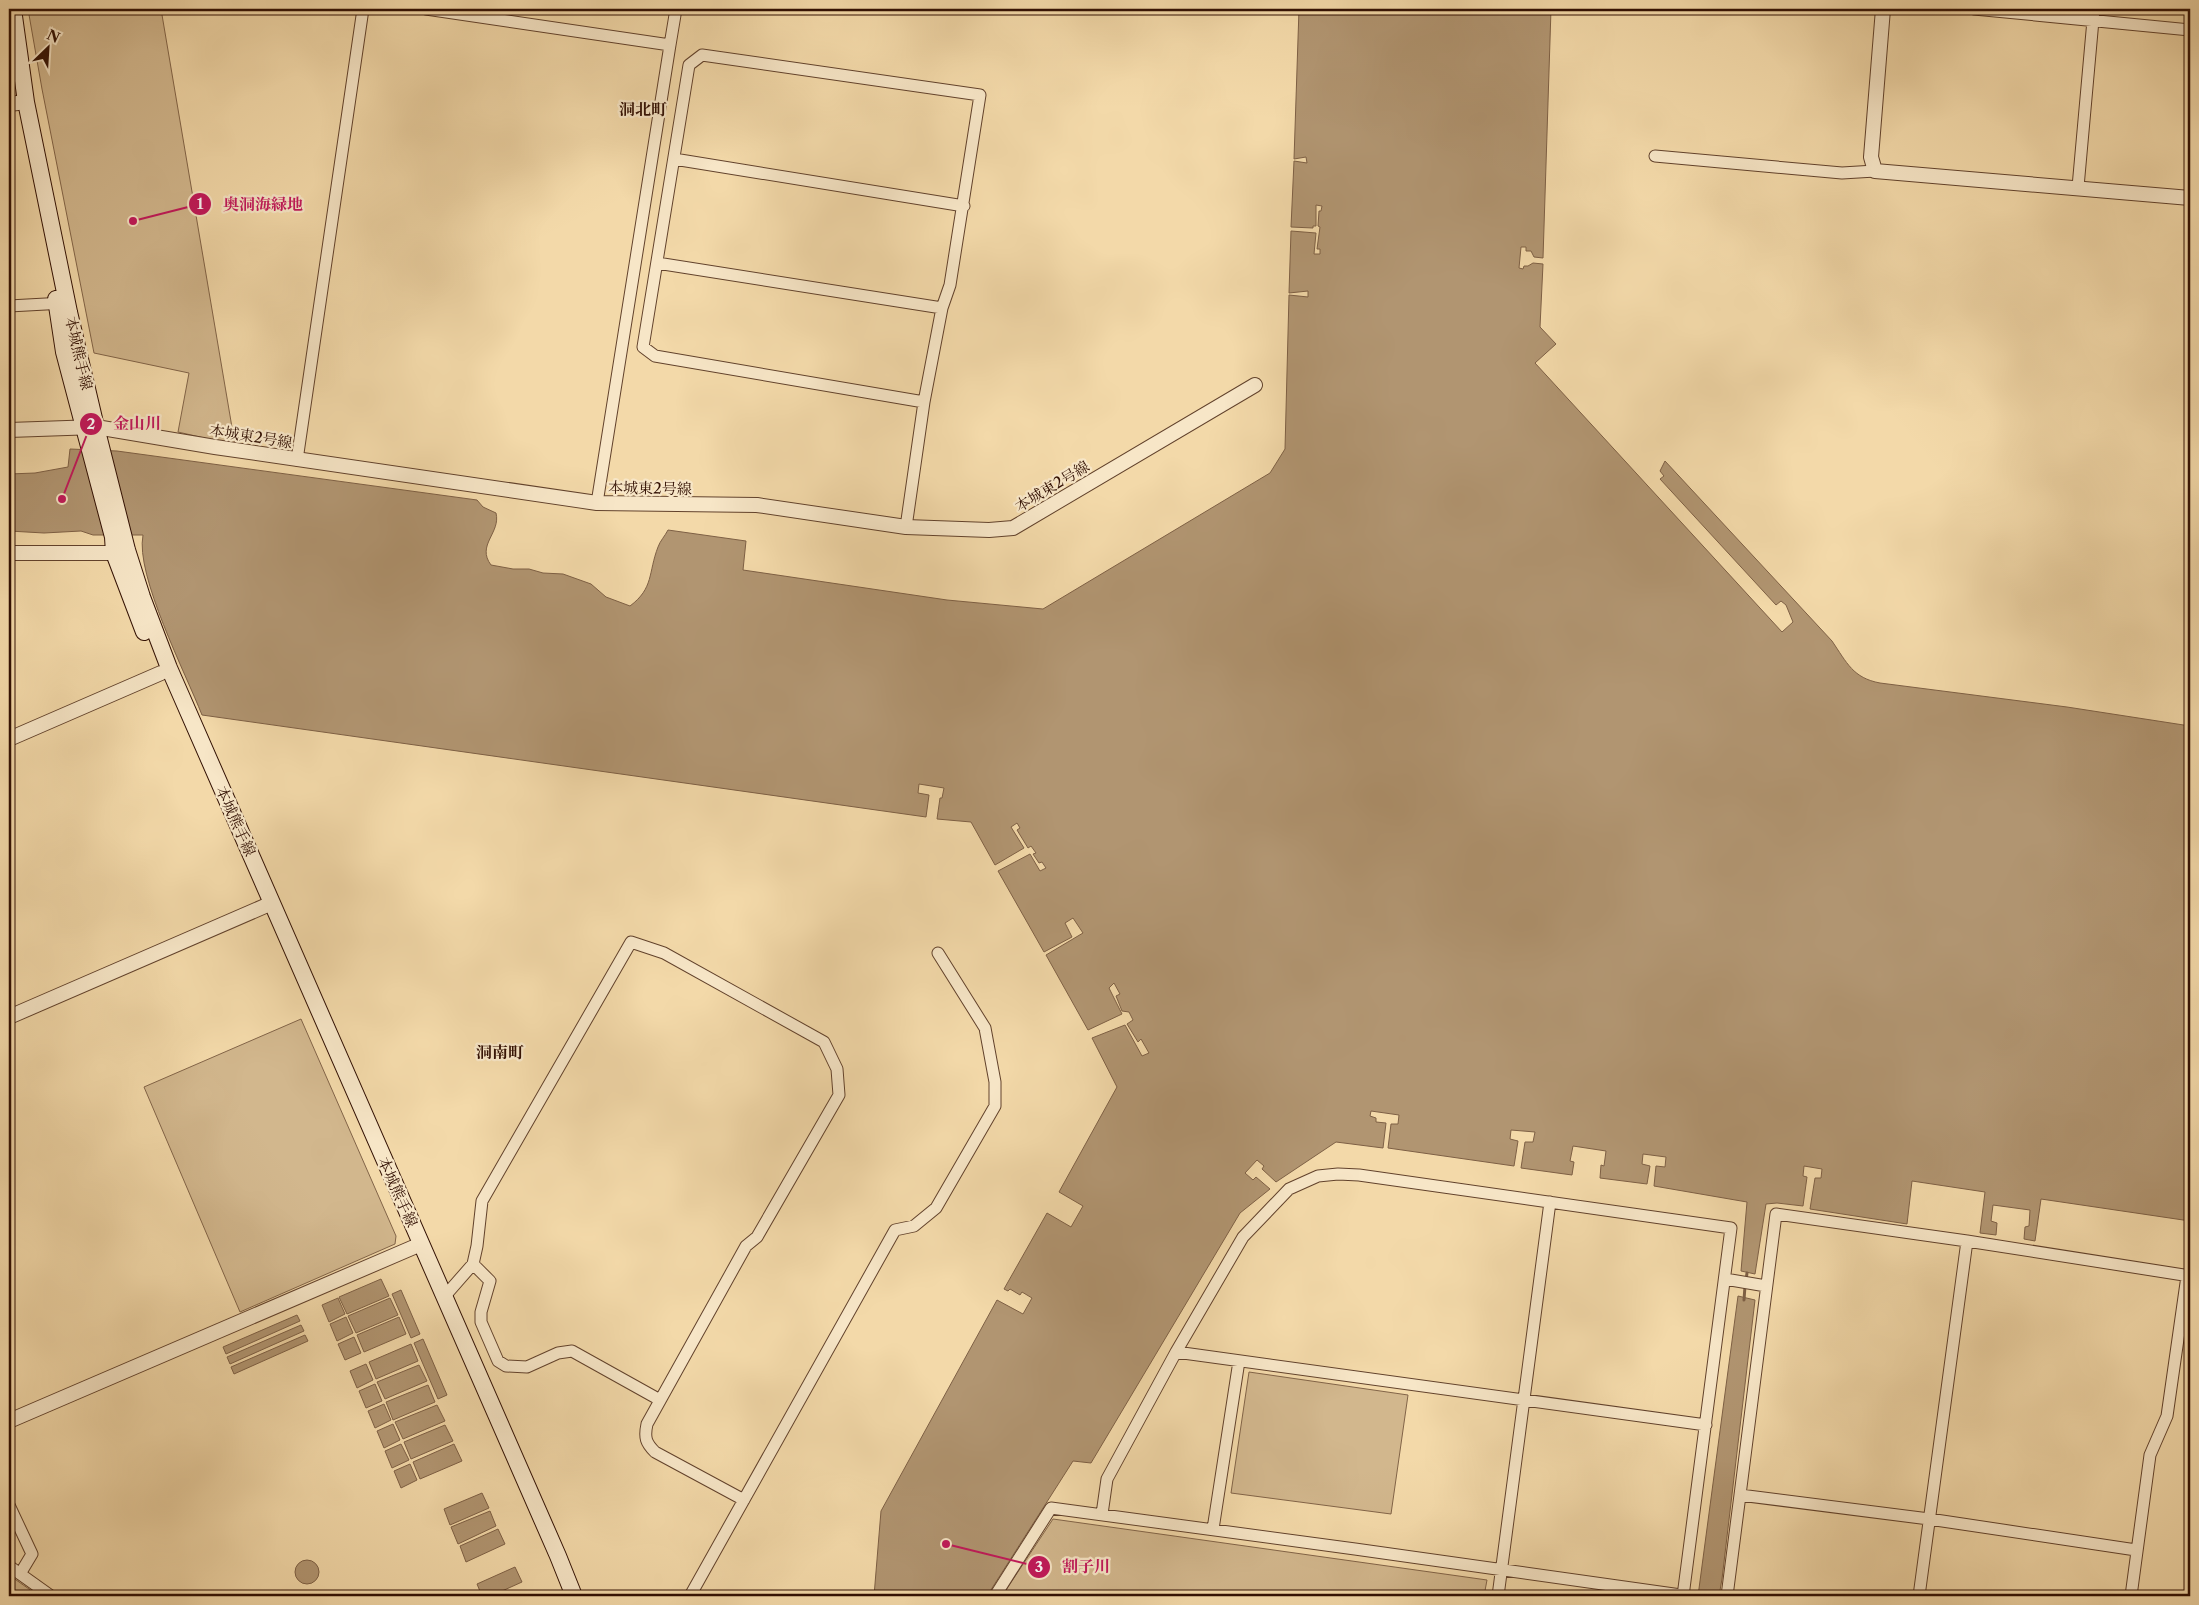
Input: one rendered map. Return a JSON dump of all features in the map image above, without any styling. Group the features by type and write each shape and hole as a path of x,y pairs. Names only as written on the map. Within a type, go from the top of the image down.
{"main road":[{"name":"本城熊手線","path":"13,9 17,104"},
{"name":"本城熊手線","path":"9,46 17,104 62,303 64,352 90,427 120,544 131,601 161,673 269,905"},
{"name":"本城熊手線","path":"120,544 169,668 269,905 418,1245 565,1596"},
{"name":"本城熊手線","path":"418,1245 444,1297 574,1596"}],"street":[{"path":"297,460 364,9"},
{"path":"426,9 670,45"},
{"path":"597,503 676,9"},
{"path":"1875,171 1871,157 1883,9"},
{"path":"1974,9 2092,22 2190,30"},
{"path":"2078,187 2094,9"},
{"path":"906,527 924,402 942,308 950,285 964,206 980,95 702,54 689,65 643,347 655,356 924,402"},
{"path":"1655,156 1842,172 1875,171 2190,198"},
{"path":"674,159 964,206"},
{"path":"657,263 942,308"},
{"path":"9,306 62,303"},
{"name":"本城東2号線","path":"9,430 90,427 297,460 597,503 757,505 906,527 989,530 1013,528 1255,385"},
{"path":"9,553 120,544"},
{"path":"9,739 161,673"},
{"path":"9,1017 269,905"},
{"path":"444,1297 472,1264 477,1246 482,1201 631,942 664,953 824,1042 837,1069 839,1095 757,1236 746,1246 646,1424 644,1435 646,1443 655,1452 744,1500"},
{"path":"690,1596 895,1230 914,1226 936,1208 994,1106 995,1082 985,1028 938,954"},
{"path":"1102,1514 1107,1479 1176,1352 1243,1237 1289,1189 1318,1176 1338,1174 1359,1175 1731,1228 1683,1596"},
{"path":"1498,1596 1550,1202"},
{"path":"1727,1596 1776,1214 1967,1241 2189,1276 2167,1416 2150,1455 2131,1596"},
{"path":"1919,1596 1967,1241"},
{"path":"9,1421 418,1245"},
{"path":"472,1264 490,1281 488,1294 480,1312 481,1322 498,1361 506,1366 528,1367 558,1353 572,1351 660,1400"},
{"path":"1725,1279 1766,1286"},
{"path":"1176,1352 1706,1425"},
{"path":"1213,1529 1239,1361"},
{"path":"1740,1495 1929,1519 2136,1550"},
{"path":"9,1505 32,1554 20,1574"},
{"path":"995,1596 1051,1508 1688,1596"},
{"path":"9,1566 52,1596"}],"shaded area":[{"path":"28,9 161,9 235,445 178,432 189,373 94,353"},
{"path":"1299,9 1551,9 1543,258 1534,257 1531,251 1526,251 1526,247 1521,247 1519,268 1523,269 1524,266 1533,263 1543,264 1540,327 1556,344 1535,363 1782,632 1793,622 1786,605 1781,601 1776,605 1660,479 1664,476 1660,471 1665,461 1832,641 1852,668 1863,677 1880,683 2067,707 2190,726 2190,1221 2041,1199 2035,1241 2024,1239 2025,1227 2029,1226 2030,1210 1993,1205 1991,1221 1997,1223 1996,1235 1980,1233 1985,1192 1912,1181 1907,1224 1810,1209 1815,1178 1821,1178 1822,1169 1804,1166 1803,1176 1807,1177 1803,1206 1777,1203 1766,1204 1755,1274 1741,1271 1747,1202 1654,1186 1656,1166 1665,1167 1666,1157 1643,1154 1642,1164 1650,1166 1647,1184 1600,1178 1601,1165 1604,1166 1606,1151 1573,1146 1570,1161 1574,1162 1572,1175 1521,1168 1525,1142 1533,1142 1535,1132 1511,1130 1510,1139 1518,1141 1514,1166 1388,1148 1391,1124 1398,1124 1399,1115 1371,1111 1370,1116 1376,1118 1376,1122 1386,1123 1383,1148 1336,1142 1276,1182 1262,1169 1264,1166 1257,1160 1245,1173 1253,1180 1256,1177 1270,1189 1240,1213 1091,1463 1073,1461 987,1596 874,1596 881,1511 997,1300 1023,1314 1032,1298 1022,1292 1020,1295 1010,1289 1008,1291 1004,1289 1047,1213 1071,1227 1083,1206 1059,1192 1117,1087 1092,1038 1125,1025 1142,1056 1149,1053 1141,1039 1138,1042 1127,1024 1133,1020 1129,1012 1122,1011 1116,996 1120,994 1114,983 1109,988 1122,1014 1088,1030 1046,955 1083,933 1073,918 1065,923 1072,937 1044,952 998,871 1030,854 1040,871 1046,868 1042,862 1039,863 1033,854 1036,853 1031,846 1028,848 1017,830 1020,828 1017,823 1011,827 1024,848 995,865 971,822 937,819 940,798 942,798 944,788 919,784 918,793 929,795 926,817 202,715 154,599 143,553 143,535 93,535 81,531 44,533 9,531 9,474 35,473 68,467 70,449 117,451 477,500 483,507 496,513 497,520 486,551 491,565 563,574 591,584 606,597 630,606 638,599 647,586 658,547 668,530 746,541 743,570 947,600 1043,609 1270,473 1285,449 1289,295 1308,297 1308,291 1289,293 1291,231 1316,233 1314,254 1320,254 1320,249 1317,249 1320,227 1318,226 1319,211 1321,211 1322,206 1316,205 1316,226 1313,226 1313,228 1291,227 1294,161 1307,163 1306,157 1294,159"},
{"path":"301,1019 396,1236 395,1244 240,1312 144,1087"},
{"path":"381,1279 389,1296 347,1314 339,1297"},
{"path":"401,1290 420,1334 411,1338 392,1294"},
{"path":"1738,1296 1755,1300 1722,1579 1719,1596 1698,1596"},
{"path":"338,1298 345,1314 329,1322 322,1305"},
{"path":"390,1298 398,1315 356,1333 348,1316"},
{"path":"297,1315 300,1321 226,1354 223,1347"},
{"path":"346,1317 353,1333 337,1341 330,1324"},
{"path":"399,1317 406,1334 364,1352 357,1335"},
{"path":"301,1325 304,1331 230,1364 227,1357"},
{"path":"305,1335 308,1341 234,1374 231,1367"},
{"path":"354,1337 361,1353 345,1360 338,1344"},
{"path":"423,1339 447,1395 438,1399 414,1343"},
{"path":"411,1344 418,1361 376,1379 369,1362"},
{"path":"366,1364 373,1380 357,1388 350,1371"},
{"path":"419,1365 427,1381 385,1399 377,1382"},
{"path":"1249,1372 1408,1395 1391,1514 1231,1493"},
{"path":"375,1384 382,1401 366,1408 359,1391"},
{"path":"428,1385 435,1402 393,1420 386,1402"},
{"path":"384,1404 391,1420 375,1428 368,1411"},
{"path":"437,1405 445,1421 403,1439 395,1422"},
{"path":"393,1424 400,1440 384,1448 377,1431"},
{"path":"445,1425 453,1441 411,1459 404,1442"},
{"path":"401,1444 409,1460 392,1468 385,1451"},
{"path":"454,1444 462,1461 420,1479 413,1462"},
{"path":"410,1464 417,1480 401,1488 394,1471"},
{"path":"482,1493 489,1508 450,1525 444,1509"},
{"path":"490,1511 496,1526 458,1544 451,1527"},
{"path":"1053,1519 1487,1580 1484,1596 1002,1596"},
{"path":"498,1529 505,1544 466,1562 460,1546"},
{"path":"307,1560 316,1563 319,1572 316,1581 307,1584 298,1581 295,1572 298,1563"},
{"path":"515,1567 522,1582 491,1596 482,1596 477,1584"},
{"path":"9,1575 39,1596 9,1596"}],"waterway":[{"path":"1746,1280 1747,1273"},
{"path":"1744,1300 1745,1286"}],"place":[{"name":"奥洞海緑地","path":"133,221"},
{"name":"金山川","path":"62,499"},
{"name":"割子川","path":"946,1544"}],"district":[{"name":"洞北町","path":"643,109"},
{"name":"洞南町","path":"500,1052"}]}
